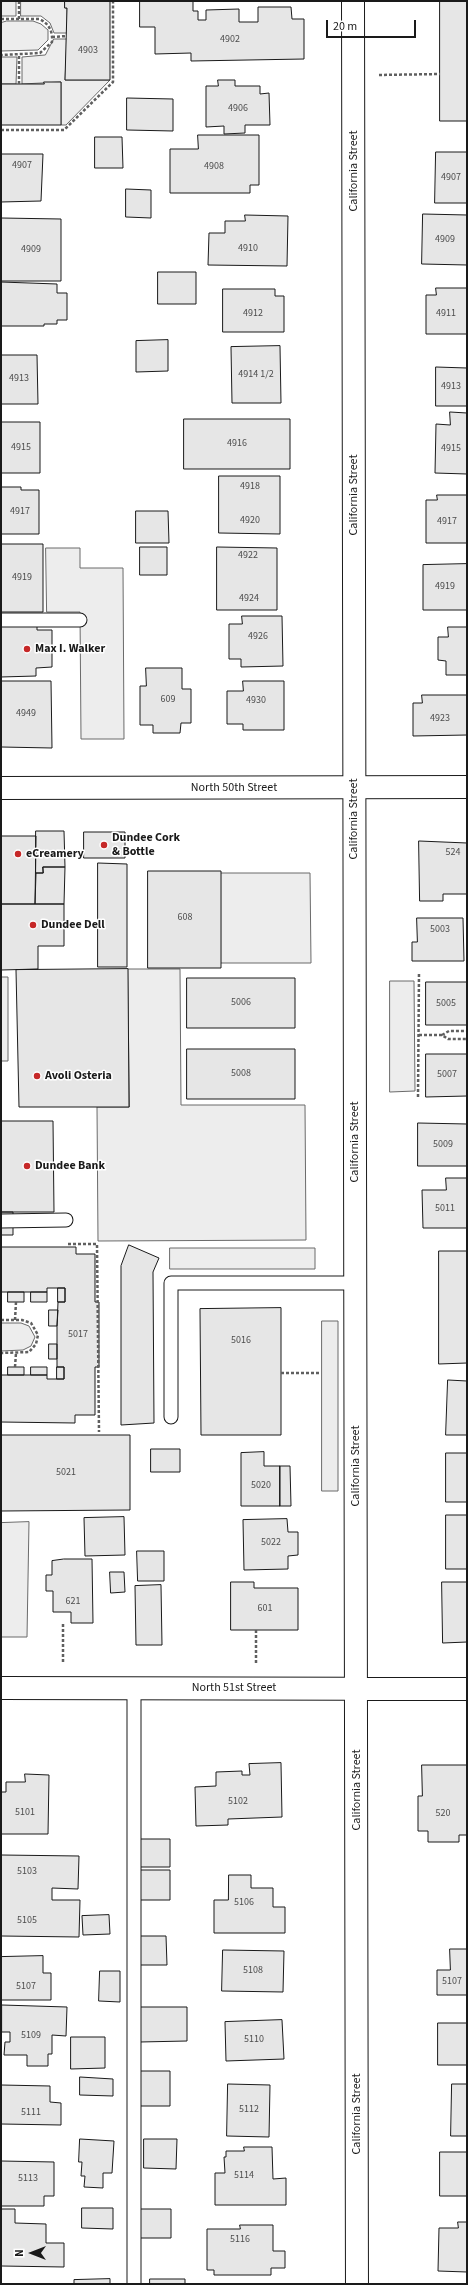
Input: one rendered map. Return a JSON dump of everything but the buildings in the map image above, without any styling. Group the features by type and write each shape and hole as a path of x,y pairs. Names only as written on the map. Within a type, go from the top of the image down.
{"street":[{"name":"California Street","path":"353,1 357,2284"},
{"name":"North 50th Street","path":"1,788 467,787"},
{"name":"North 51st Street","path":"1,1688 467,1689"}],"lane":[{"path":"1,620 80,620"},
{"path":"1,1221 66,1220"},
{"path":"171,1416 171,1283 356,1283"},
{"path":"134,1688 134,2284"}],"path":[{"path":"19,1 19,19"},
{"path":"1,130 64,130 113,82 114,1"},
{"path":"1,20 19,19 44,21 51,30 52,37 49,46 40,53 1,55"},
{"path":"52,37 67,36"},
{"path":"19,54 19,84"},
{"path":"375,75 440,74"},
{"path":"418,1097 419,972"},
{"path":"442,1035 449,1030 467,1031"},
{"path":"419,1035 442,1035 448,1039 467,1039"},
{"path":"97,1244 99,1432"},
{"path":"15,1320 16,1302"},
{"path":"1,1320 15,1320 31,1323 38,1335 33,1349 29,1352 1,1354"},
{"path":"15,1367 16,1354"},
{"path":"281,1373 319,1373"},
{"path":"63,1624 63,1669"},
{"path":"256,1630 256,1670"}],"shaded area":[{"path":"1,1 16,1 16,16 1,16"},
{"path":"21,1 65,1 65,8 67,8 67,33 54,33 50,23 41,16 21,16"},
{"path":"7,21 33,21 41,24 48,30 48,40 38,50 1,51 1,23"},
{"path":"54,39 67,39 65,80 110,80 66,125 61,125 61,82 22,84 22,57 45,55"},
{"path":"1,57 17,57 16,84 1,84"},
{"path":"46,548 80,548 80,568 123,568 124,739 81,739 80,612 47,612"},
{"path":"221,873 310,873 311,963 221,963"},
{"path":"128,969 180,969 181,1105 305,1105 306,1240 98,1241 97,1107 129,1107"},
{"path":"1,977 8,977 8,1061 1,1061"},
{"path":"390,981 414,981 415,1091 390,1092"},
{"path":"170,1248 315,1248 315,1269 170,1269"},
{"path":"322,1321 338,1321 338,1491 322,1491"},
{"path":"1,1323 21,1323 29,1326 35,1337 31,1346 23,1350 1,1351"},
{"path":"29,1522 27,1637 1,1637 1,1523"}],"place":[{"name":"Max I. Walker","path":"27,649"},
{"name":"Dundee Cork & Bottle","path":"104,845"},
{"name":"eCreamery","path":"18,854"},
{"name":"Dundee Dell","path":"33,925"},
{"name":"Avoli Osteria","path":"37,1076"},
{"name":"Dundee Bank","path":"27,1166"}]}
